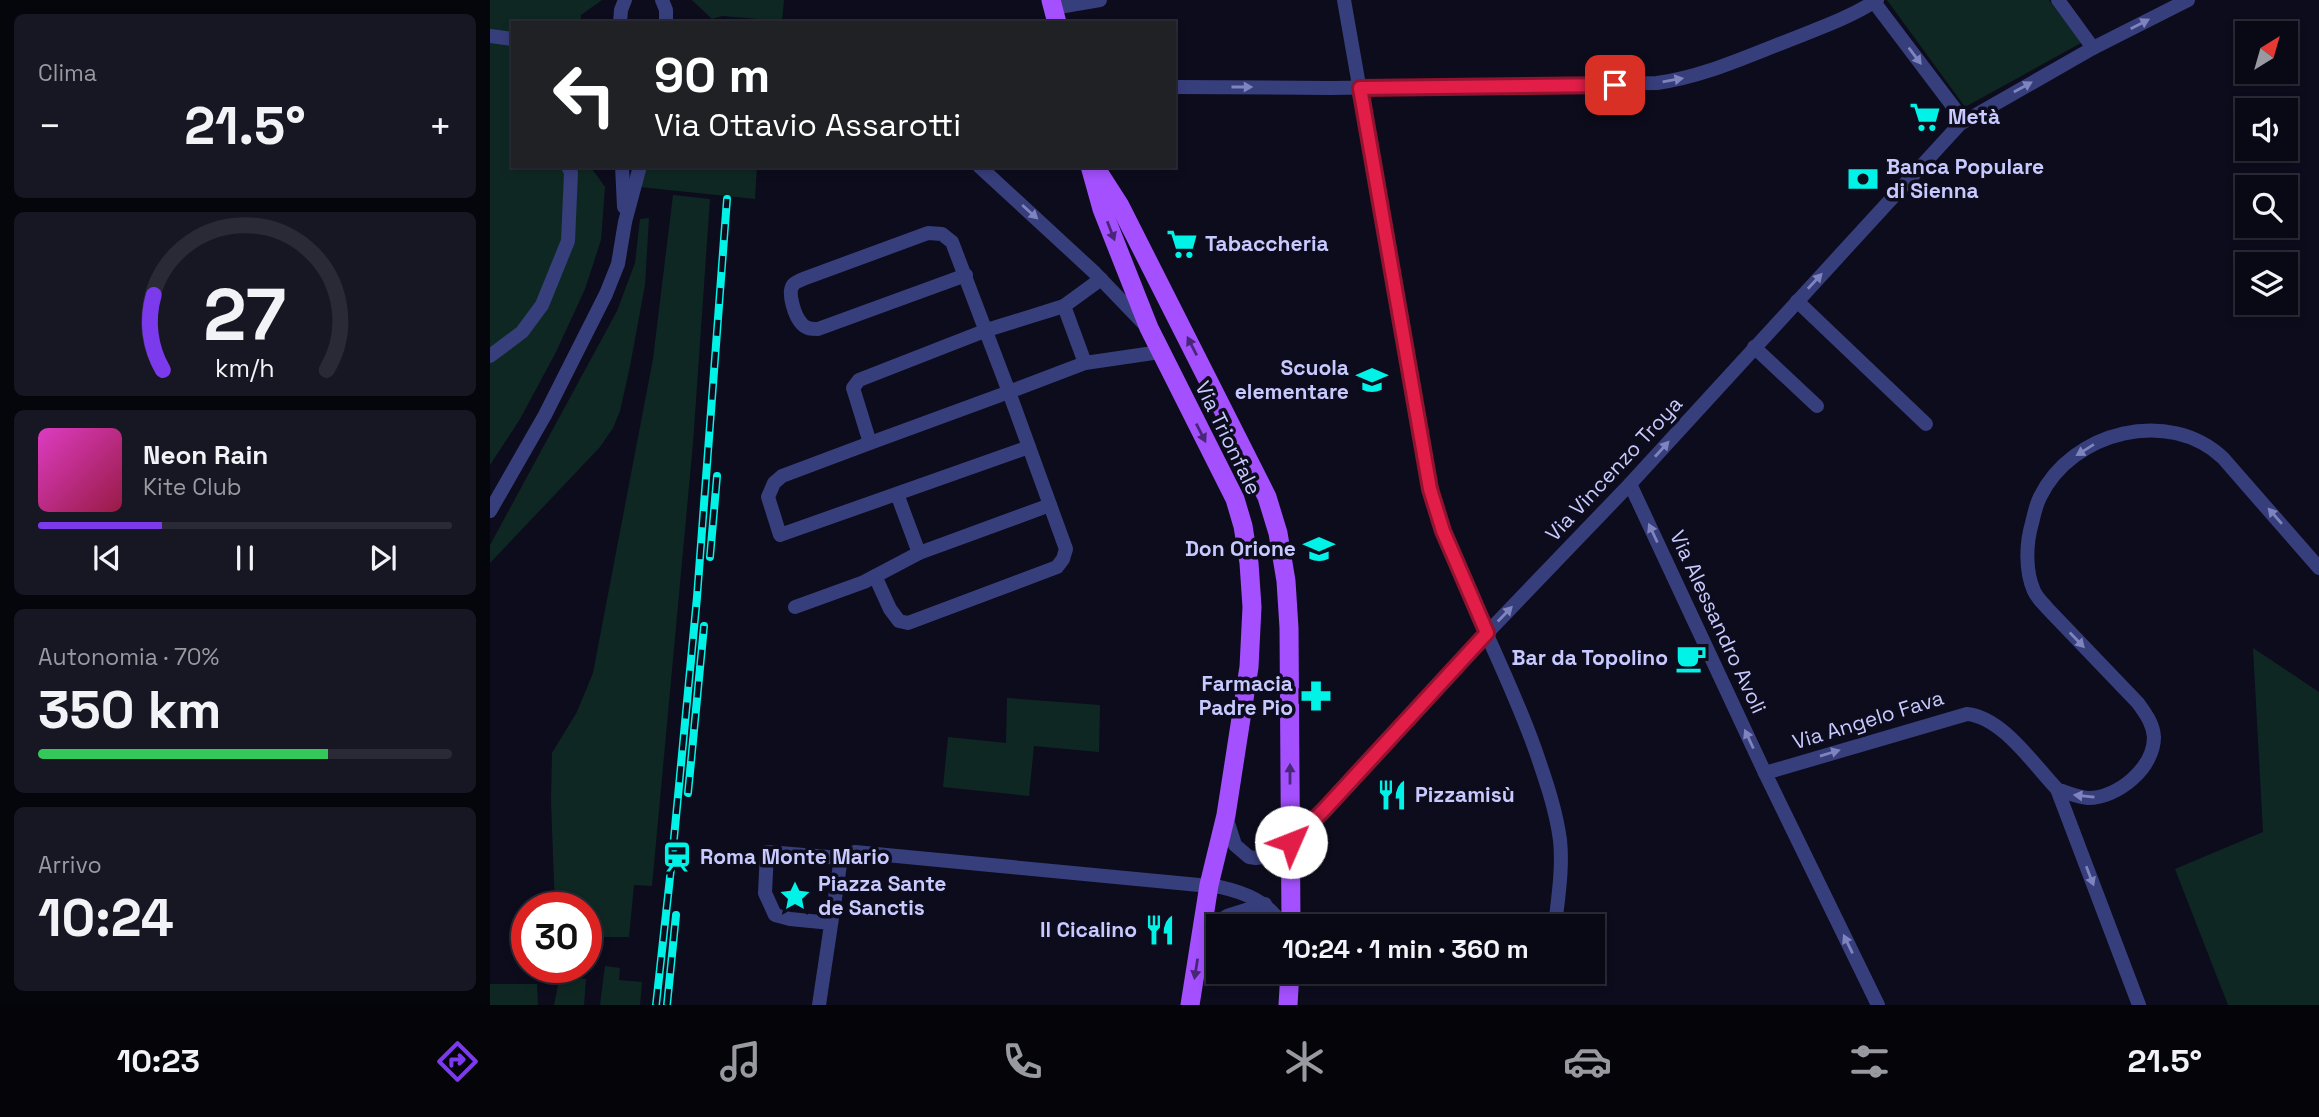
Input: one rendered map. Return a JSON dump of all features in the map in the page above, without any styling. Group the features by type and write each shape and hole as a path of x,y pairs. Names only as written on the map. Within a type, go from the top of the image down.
{"main road":[{"name":"Via Trionfale","path":"1092,168 1102,209 1149,328 1235,499 1247,548 1252,607 1249,667 1226,815"},
{"name":"Via Trionfale","path":"1094,168 1114,195 1138,241 1246,454 1272,512 1286,581 1289,628 1292,914"},
{"path":"1190,1005 1209,885 1226,815"},
{"path":"1288,1005 1289,984"}],"street":[{"path":"620,21 625,0"},
{"path":"662,0 666,21"},
{"path":"1053,10 1100,0"},
{"path":"1344,0 1430,489 1443,531 1524,718 1544,777 1559,832 1560,872 1556,914"},
{"path":"2058,0 2093,48"},
{"name":"Via Vincenzo Troya","path":"1291,842 1630,484 1964,121 2093,48 2188,0"},
{"path":"1176,87 1640,85 1703,73 1833,22 1875,1 1964,121"},
{"path":"490,36 511,38"},
{"path":"490,356 522,332 542,304 568,241 571,173 569,168"},
{"path":"622,168 625,222"},
{"path":"490,511 545,415 606,293 618,264 625,222 639,168"},
{"path":"981,168 1101,279 1149,328"},
{"path":"875,576 890,609 899,621 908,622 1057,567 1063,559 1066,549 987,330 966,275 952,242 942,234 928,233 803,279 793,284 790,293 802,324 818,329 966,275"},
{"path":"870,443 853,388 859,380 987,330 1064,306 1101,279"},
{"path":"1797,301 1926,424"},
{"path":"1064,306 1086,363"},
{"path":"1754,347 1817,407"},
{"path":"1029,447 780,535 768,496 774,483 782,476 1086,363 1160,352"},
{"path":"2057,789 2089,798 2116,791 2143,766 2151,753 2154,736 2150,720 2138,703 2047,608 2033,587 2028,544 2035,513 2046,487 2068,461 2097,442 2138,430 2172,432 2201,441 2223,458 2319,568"},
{"name":"Via Alessandro Avoli","path":"1630,484 1765,773 1878,1005"},
{"path":"897,494 919,553"},
{"path":"795,607 864,582 919,553 1050,505"},
{"name":"Via Angelo Fava","path":"1765,773 1967,714 1984,718 1998,727 2057,789"},
{"path":"2057,789 2138,1005"},
{"name":"Via Trionfale","path":"1226,815 1229,834 1235,845 1249,857 1274,855 1291,842"},
{"path":"831,923 775,915 765,892 766,852 841,858 855,852 1209,885 1245,894 1265,904 1273,914"},
{"path":"819,1005 841,858"},
{"path":"1202,933 1227,916 1265,904"}],"green space":[{"path":"490,0 602,0 581,15 580,21 511,21 511,168 591,168 605,187 601,240 585,289 556,352 520,419 490,465"},
{"path":"692,0 784,0 782,21 722,16 712,19"},
{"path":"1887,0 2049,0 2081,43 1965,107"},
{"path":"644,168 757,168 755,199 640,187"},
{"path":"673,195 710,199 693,443 652,886 634,885 629,937 602,937 602,892 554,892 552,753 577,712 593,673 653,359"},
{"path":"649,218 645,285 620,411 613,428 600,447 490,563 490,545 617,311 635,263 640,219"},
{"path":"2253,648 2319,692 2319,1005 2228,1005 2175,869 2263,832"},
{"path":"1007,698 1100,705 1099,752 1034,746 1029,796 943,787 948,737 1006,743"},
{"path":"605,966 620,968 619,980 642,982 640,1005 600,1005"},
{"path":"558,983 586,983 584,1005 554,1005"},
{"path":"490,984 537,984 538,1005 490,1005"}],"railway":[{"path":"656,1005 697,597 727,199"},
{"path":"710,557 717,476"},
{"path":"688,793 704,626"},
{"path":"667,1005 676,915"}],"place":[{"name":"Metà","path":"1925,117"},
{"name":"Banca Populare di Sienna","path":"1863,179"},
{"name":"Tabaccheria","path":"1182,244"},
{"name":"Scuola elementare","path":"1372,380"},
{"name":"Don Orione","path":"1319,549"},
{"name":"Bar da Topolino","path":"1691,658"},
{"name":"Farmacia Padre Pio","path":"1316,696"},
{"name":"Pizzamisù","path":"1392,795"},
{"name":"Roma Monte Mario","path":"677,857"},
{"name":"Piazza Sante de Sanctis","path":"795,896"},
{"name":"Il Cicalino","path":"1160,930"}],"route":[{"path":"1291,842 1323,811 1487,633 1443,531 1430,489 1409,381 1360,88 1615,85"}]}
